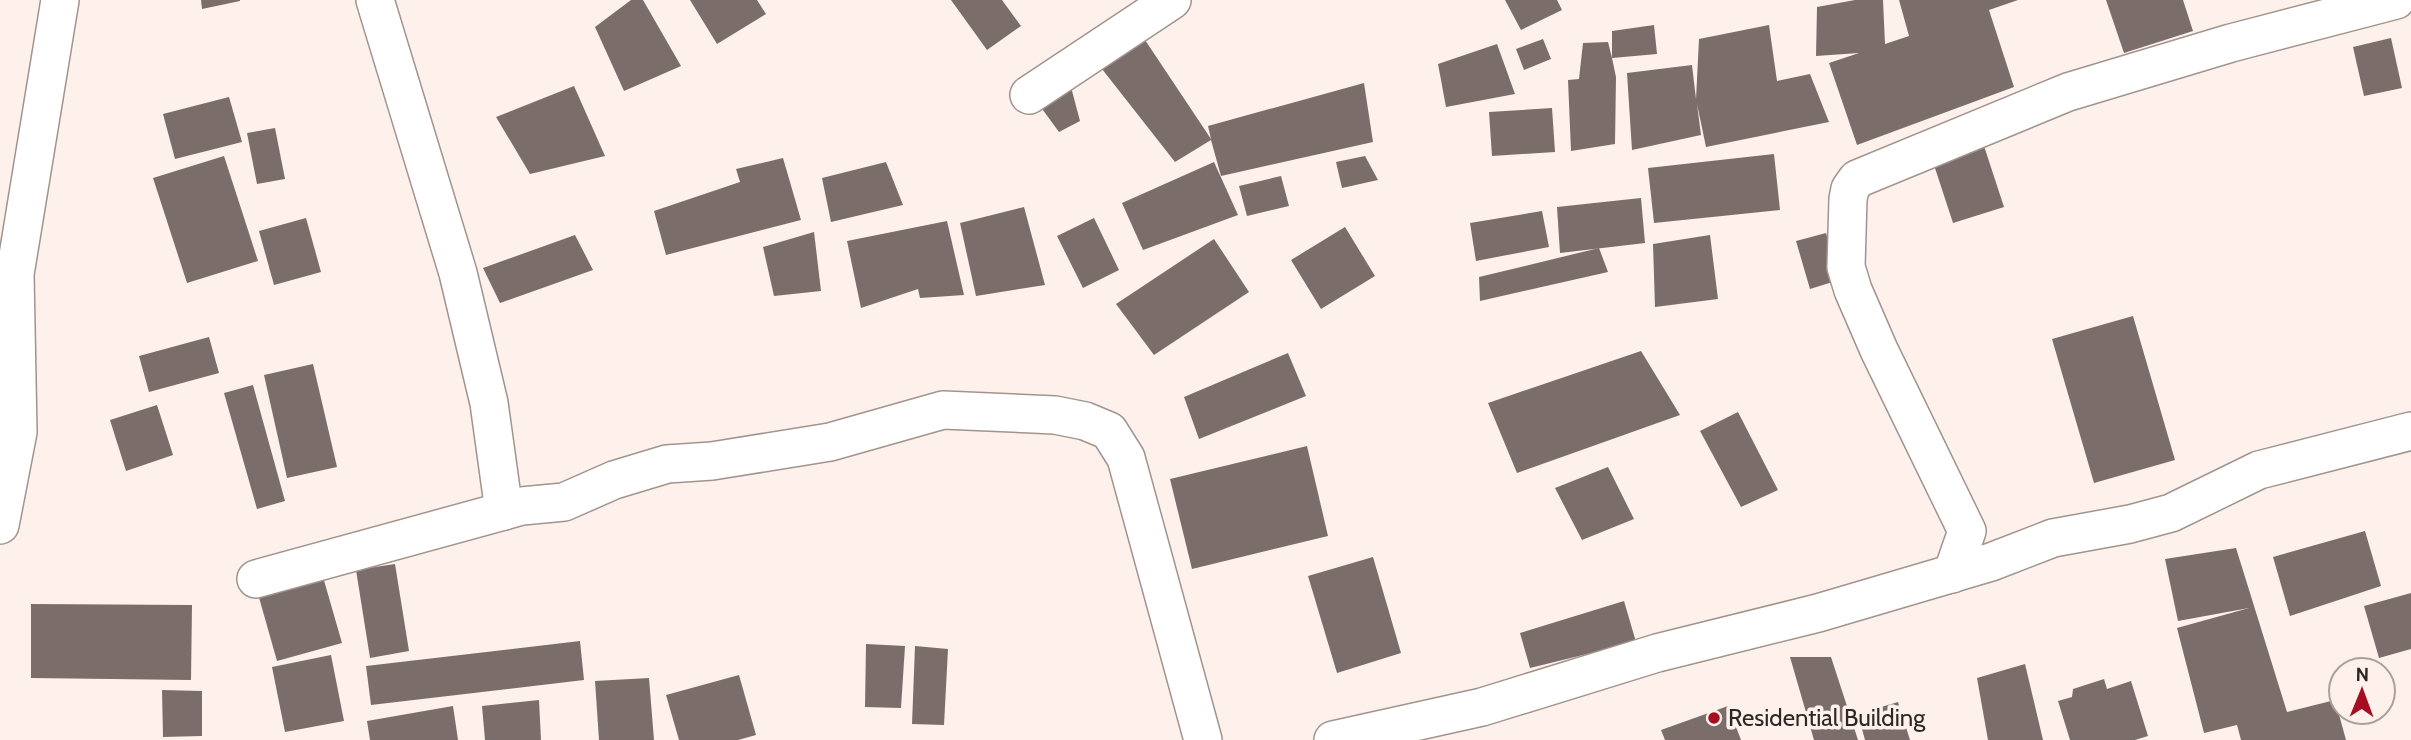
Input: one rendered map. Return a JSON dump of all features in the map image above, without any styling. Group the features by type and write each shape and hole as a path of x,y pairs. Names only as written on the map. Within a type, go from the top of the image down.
{"street":[{"path":"0,525 18,432 15,274 60,0"},
{"path":"376,0 458,273 489,404 504,511"},
{"path":"1029,95 1172,0"},
{"path":"2019,551 1967,531 1879,350 1846,267 1850,189 1857,179 2068,92 2231,43 2396,0"},
{"path":"256,579 522,506 564,502 614,480 667,464 712,461 830,442 943,410 1055,415 1085,421 1109,431 1126,458 1203,740"},
{"path":"1334,740 1482,707 1657,653 1818,613 1952,574 2053,538 2130,524 2171,513 2259,470 2411,431"},
{"path":"1952,574 1967,531"}],"building":[{"path":"201,0 240,0 240,1 202,9"},
{"path":"631,0 643,0 681,66 624,91 595,27"},
{"path":"690,0 757,0 766,14 717,44"},
{"path":"951,0 1002,0 1021,26 987,50"},
{"path":"1505,0 1557,0 1562,10 1521,30"},
{"path":"1855,0 1883,0 1885,44 1909,36 1899,0 2018,0 1989,10 2014,87 1857,145 1829,63 1859,53 1816,56 1817,7"},
{"path":"2106,0 2183,0 2193,31 2124,53"},
{"path":"1654,25 1657,54 1612,58 1612,31"},
{"path":"1769,25 1777,81 1810,74 1829,122 1706,147 1697,104 1701,135 1632,150 1627,73 1692,65 1696,99 1699,39"},
{"path":"2391,38 2402,88 2364,96 2353,47"},
{"path":"1543,39 1551,59 1524,70 1516,49"},
{"path":"1145,40 1211,139 1208,126 1364,83 1373,142 1221,176 1211,140 1175,162 1102,69"},
{"path":"1608,42 1616,77 1615,144 1571,151 1568,80 1579,79 1583,43"},
{"path":"1497,44 1515,94 1446,107 1438,64"},
{"path":"574,86 605,156 530,174 496,117"},
{"path":"1071,87 1080,121 1059,132 1040,106"},
{"path":"229,97 242,142 175,159 163,114"},
{"path":"1552,108 1555,152 1492,156 1489,112"},
{"path":"275,128 285,179 257,184 247,133"},
{"path":"1984,146 2004,207 1953,223 1933,162"},
{"path":"1774,154 1780,210 1654,223 1648,168"},
{"path":"224,156 258,261 187,283 153,178"},
{"path":"1365,156 1378,180 1342,188 1336,162"},
{"path":"783,158 801,220 666,255 654,211 740,182 736,169"},
{"path":"886,162 903,205 831,222 822,178"},
{"path":"1214,162 1238,215 1143,250 1122,203"},
{"path":"1281,176 1289,206 1247,216 1239,186"},
{"path":"1641,198 1645,243 1560,253 1557,207"},
{"path":"1024,207 1045,285 976,296 960,223"},
{"path":"1542,211 1549,247 1476,261 1470,223"},
{"path":"306,218 321,272 274,285 259,231"},
{"path":"1094,218 1119,270 1083,288 1057,236"},
{"path":"947,221 964,295 920,298 918,289 861,308 847,241"},
{"path":"1345,227 1375,276 1321,309 1291,260"},
{"path":"814,232 821,291 774,296 763,247"},
{"path":"1826,233 1839,280 1810,289 1796,241"},
{"path":"575,235 593,270 500,303 483,268"},
{"path":"1710,235 1718,299 1655,307 1653,244"},
{"path":"1214,239 1249,292 1154,355 1116,304"},
{"path":"1599,248 1608,272 1480,301 1479,277"},
{"path":"2133,316 2175,460 2094,483 2052,339"},
{"path":"209,337 219,373 149,392 139,356"},
{"path":"1641,351 1680,415 1517,473 1488,403"},
{"path":"1288,353 1306,396 1199,439 1184,397"},
{"path":"313,364 337,467 287,478 264,375"},
{"path":"253,385 285,501 257,509 224,393"},
{"path":"157,405 173,455 126,471 110,420"},
{"path":"1738,412 1778,490 1741,507 1700,431"},
{"path":"1307,446 1328,536 1192,569 1170,479"},
{"path":"1608,467 1634,519 1582,540 1555,488"},
{"path":"2365,531 2381,586 2290,616 2273,557"},
{"path":"2236,548 2287,712 2327,702 2327,726 2342,726 2346,740 2241,740 2237,725 2204,733 2177,628 2249,608 2178,621 2165,559"},
{"path":"1373,557 1401,653 1337,673 1308,576"},
{"path":"395,564 409,651 370,658 356,570"},
{"path":"323,577 342,643 277,661 258,594"},
{"path":"2411,593 2411,649 2378,656 2364,606"},
{"path":"1624,601 1636,642 1530,668 1520,633"},
{"path":"31,604 192,605 191,680 31,678"},
{"path":"580,641 584,680 371,705 366,666"},
{"path":"866,644 905,646 901,708 865,707"},
{"path":"915,646 948,649 944,725 912,724"},
{"path":"331,655 344,721 285,732 272,667"},
{"path":"1790,657 1831,657 1858,740 1814,740"},
{"path":"2025,664 2043,740 1988,740 1977,678"},
{"path":"739,675 756,735 738,740 679,740 666,695"},
{"path":"649,678 654,740 599,740 595,681"},
{"path":"2104,679 2107,689 2131,681 2148,736 2135,740 2070,740 2058,701 2072,697 2073,689"},
{"path":"162,690 202,691 202,736 163,737"},
{"path":"539,700 541,740 485,740 482,706"},
{"path":"1898,702 1910,740 1865,740 1858,714"},
{"path":"453,706 458,740 370,740 367,721"},
{"name":"Residential Building","path":"1728,706 1741,740 1665,740 1661,730"}],"place":[{"name":"Residential Building","path":"1714,718"}]}
